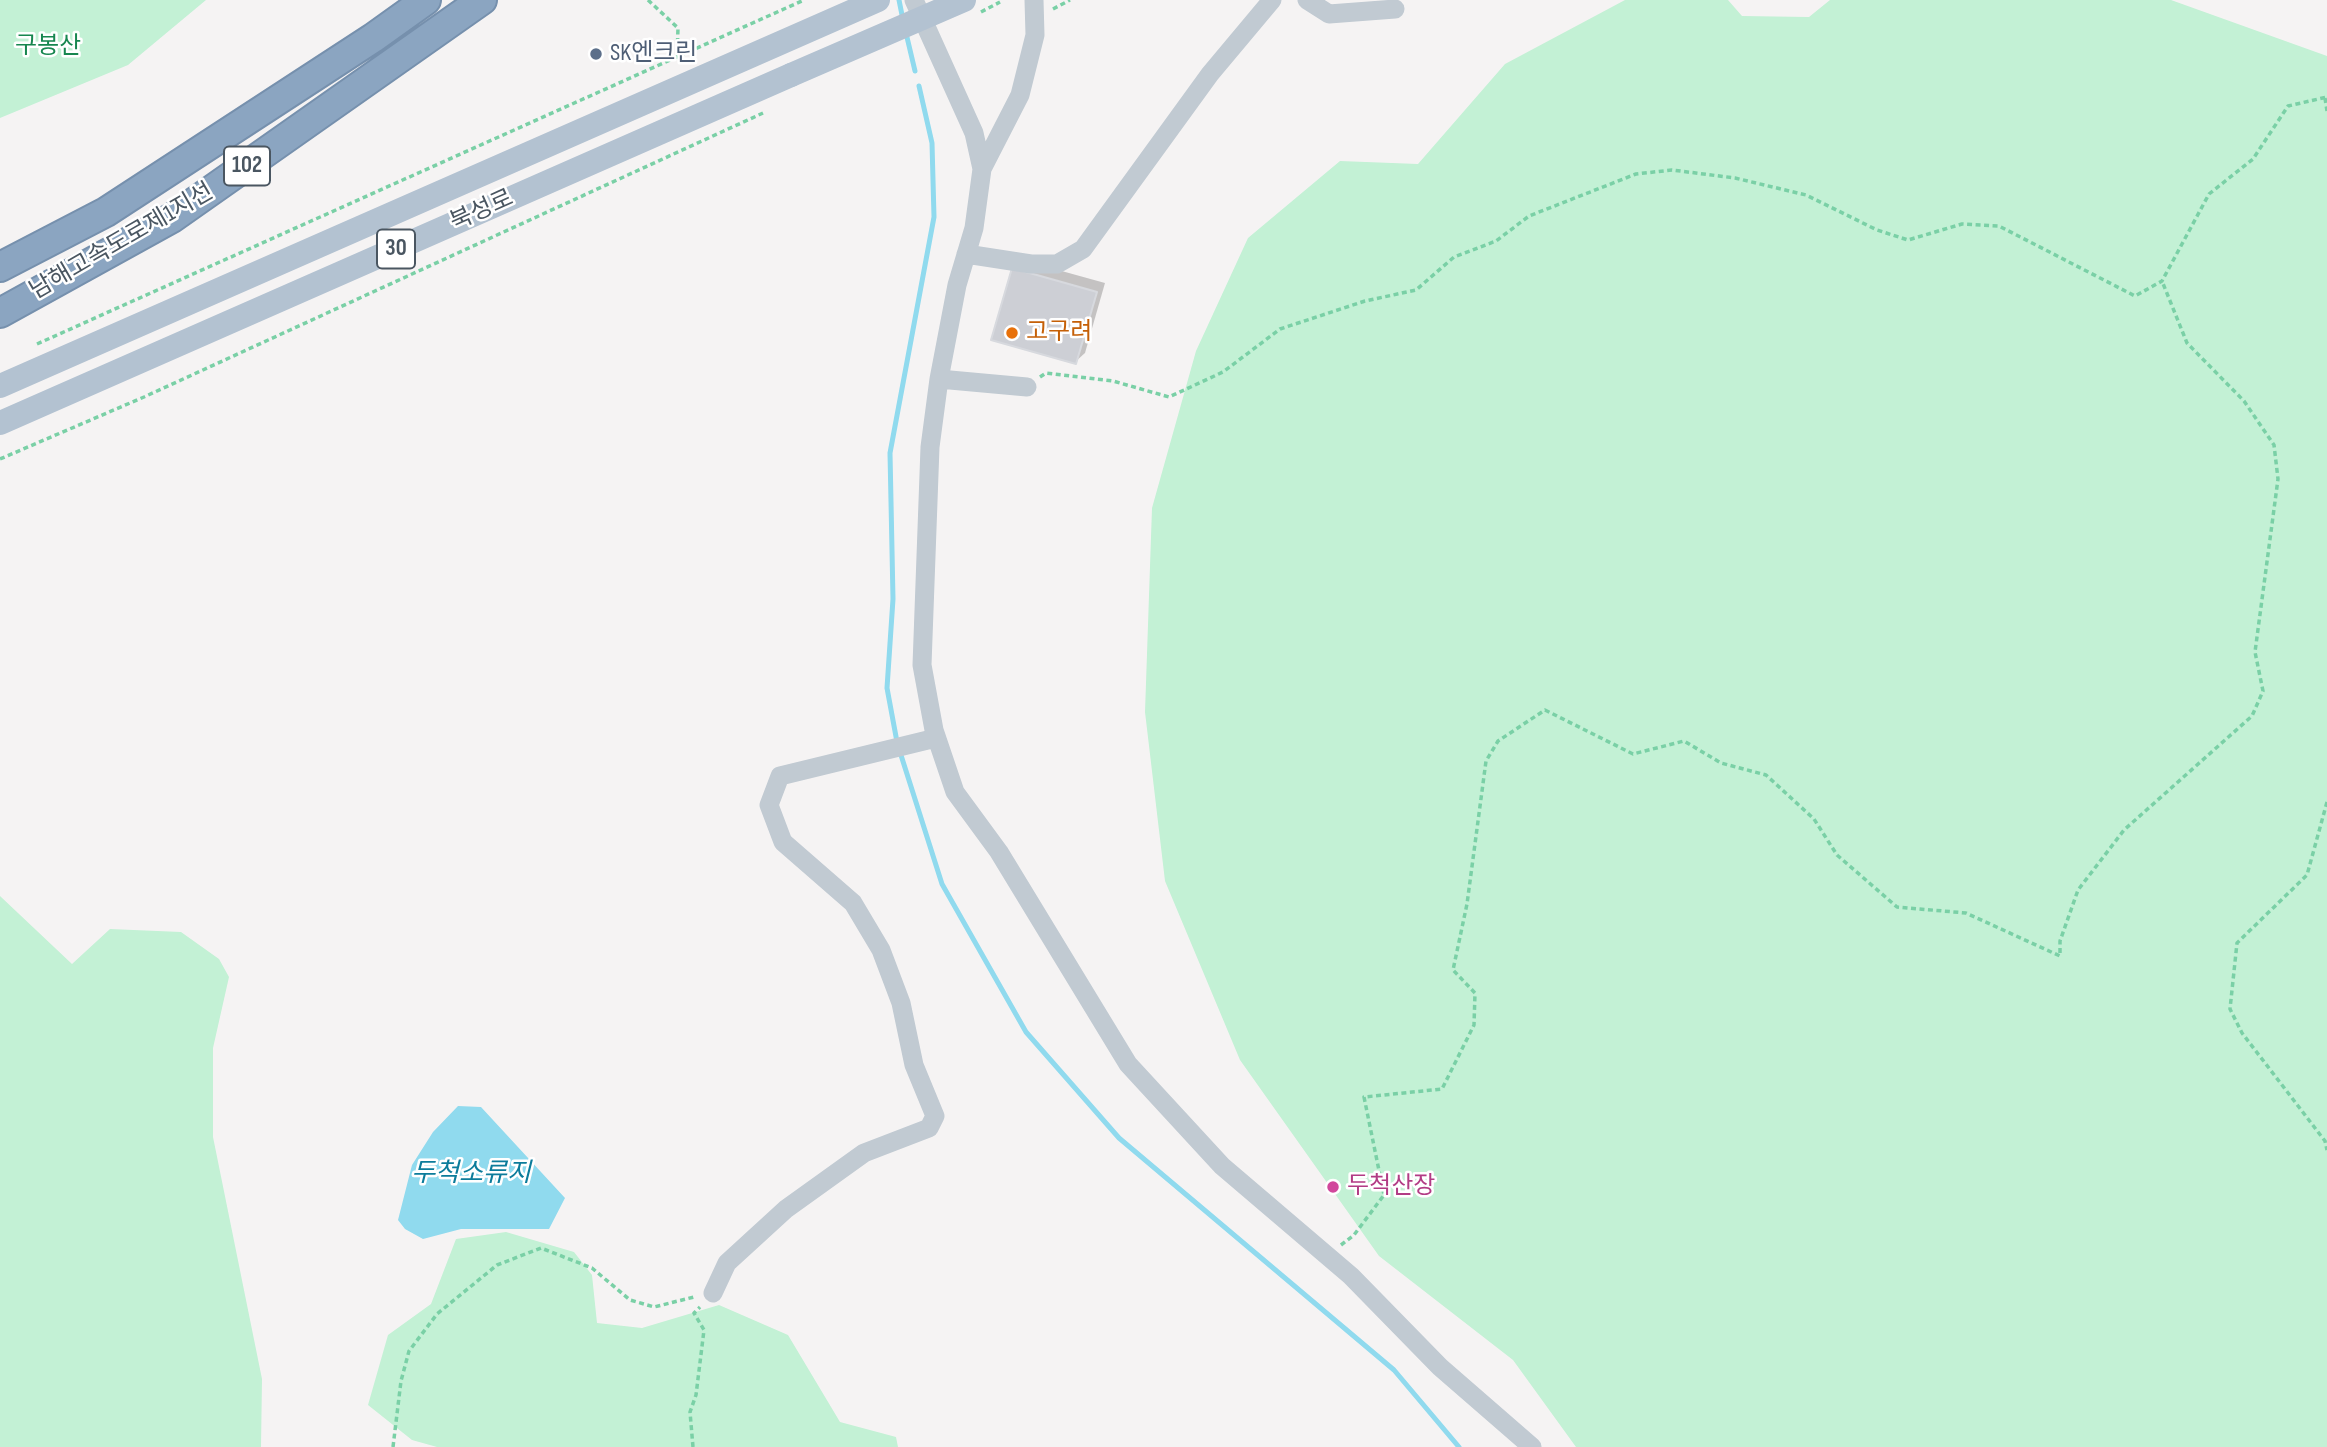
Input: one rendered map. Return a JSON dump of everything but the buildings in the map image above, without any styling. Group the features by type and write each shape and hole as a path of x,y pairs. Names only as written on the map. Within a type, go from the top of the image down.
{"highway":[{"name":"남해고속도로제1지선","path":"0,267 106,212 373,38 426,0"},
{"name":"남해고속도로제1지선","path":"0,313 172,218 482,0"}],"main road":[{"name":"북성로","path":"0,386 878,0"},
{"name":"북성로","path":"0,423 964,0"}],"street":[{"path":"914,0 974,133 982,169"},
{"path":"1034,0 1035,35 1020,95 982,169 974,228 957,285 939,379 930,447 922,665 930,739 955,792 999,852 1128,1064 1222,1166 1327,1255 1440,1367 1532,1447"},
{"path":"967,254 1031,264 1057,264 1083,249 1210,74 1272,0"},
{"path":"1307,0 1328,14 1395,9"},
{"path":"939,379 1027,387"},
{"path":"713,1293 727,1263 786,1209 864,1153 929,1128 935,1116 914,1065 901,1003 881,950 853,903 783,842 769,805 780,776 930,739"}],"path":[{"path":"648,0 678,28 677,57"},
{"path":"25,349 804,0"},
{"path":"1027,387 1046,373 1113,381 1169,397 1223,372 1280,329 1365,301 1416,290 1454,257 1496,241 1529,216 1636,174 1660,171 1735,178 1806,195 1877,230 1908,240 1962,223 1999,226 2135,296 2162,281 2209,194 2253,159 2288,106 2326,97 2327,111"},
{"path":"0,459 144,397 775,107"},
{"path":"1327,1255 1354,1235 1384,1195 1364,1097 1442,1089 1474,1025 1475,993 1453,970 1467,904 1486,761 1498,741 1545,710 1633,754 1684,741 1721,763 1766,775 1814,819 1836,855 1896,907 1966,913 2060,957 2060,941 2078,890 2116,840 2252,716 2263,691 2255,653 2278,479 2274,445 2244,401 2187,343 2162,281"},
{"path":"2327,802 2307,875 2237,943 2230,1009 2242,1033 2325,1141 2327,1150"},
{"path":"393,1447 409,1351 437,1314 497,1265 541,1248 592,1268 630,1300 654,1307 713,1293"},
{"path":"693,1447 690,1412 696,1395 704,1330 694,1313 713,1293"}],"green space":[{"name":"구봉산","path":"0,0 206,0 128,65 0,118"},
{"path":"1625,0 1728,0 1742,16 1809,17 1830,0 2171,0 2327,56 2327,1447 1576,1447 1513,1360 1379,1256 1240,1060 1165,881 1145,712 1152,508 1196,351 1248,238 1340,161 1418,164 1505,64"},
{"path":"0,896 72,964 110,929 181,932 219,959 229,977 213,1048 213,1137 262,1379 261,1447 0,1447"},
{"path":"506,1232 574,1252 592,1275 597,1323 642,1328 719,1305 788,1335 840,1422 896,1437 898,1447 437,1447 412,1440 368,1405 388,1335 431,1304 456,1239"}],"water":[{"name":"두척소류지","path":"458,1106 481,1107 565,1198 549,1229 461,1229 423,1239 405,1229 398,1220 412,1165 433,1132"}],"waterway":[{"path":"899,0 903,20"},
{"path":"906,33 915,71"},
{"path":"897,742 887,688 893,599 890,453 934,217 932,143 919,86"},
{"path":"900,752 942,884 1026,1032 1119,1138 1394,1370 1459,1447"}],"place":[{"name":"SK엔크린","path":"596,54"},
{"name":"고구려","path":"1012,333"},
{"name":"두척산장","path":"1333,1187"}]}
